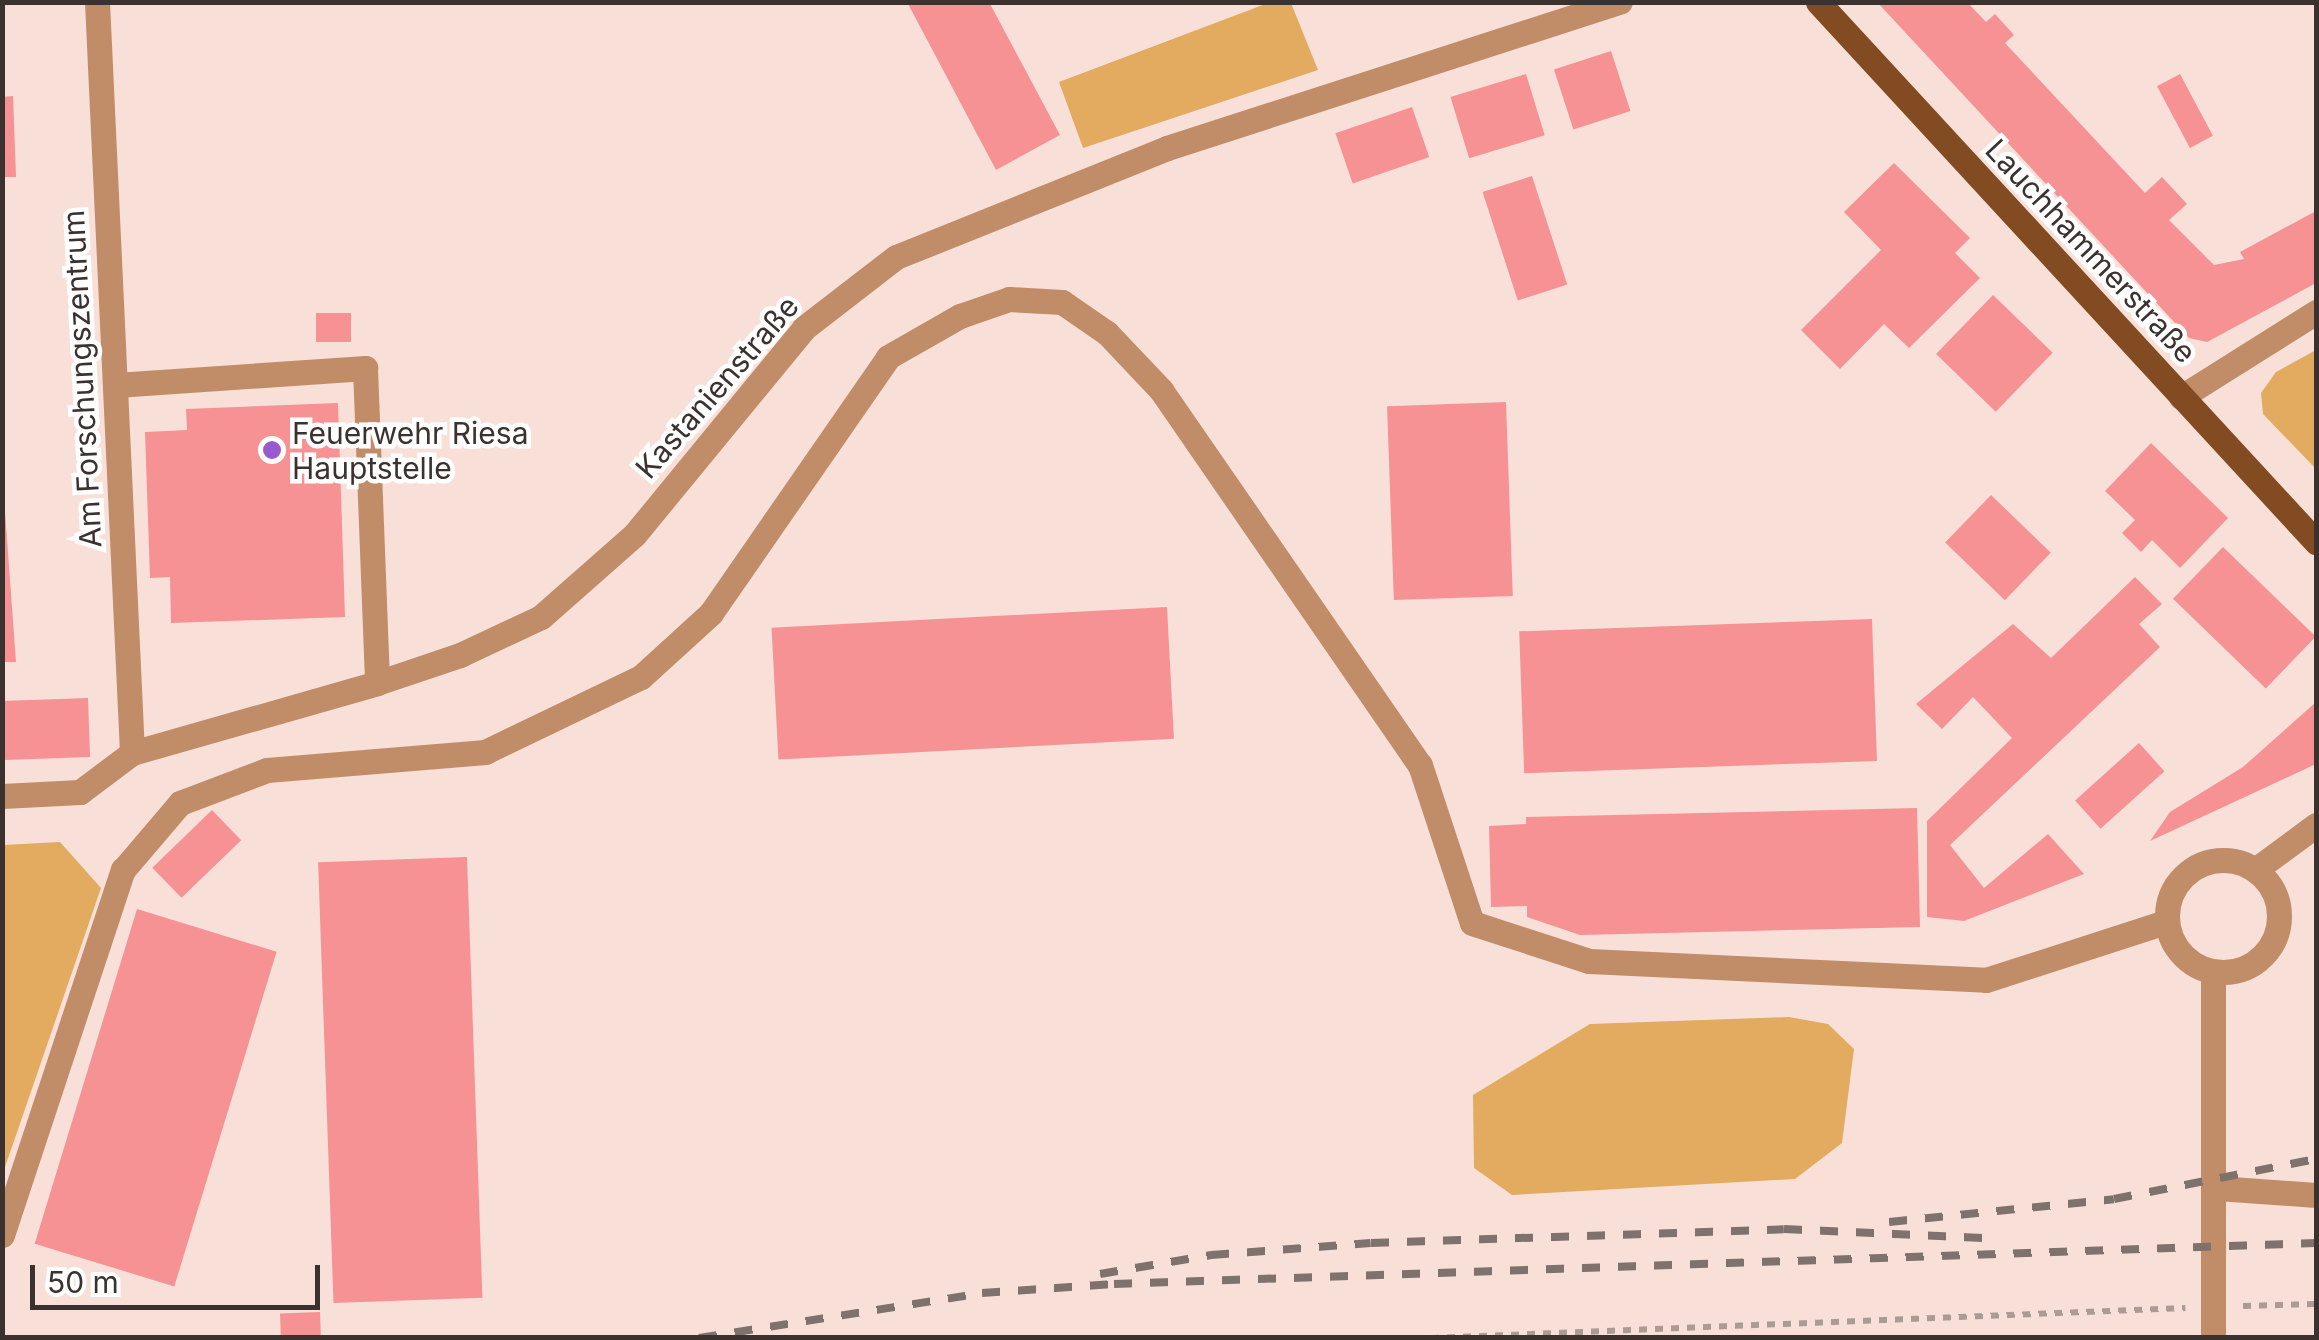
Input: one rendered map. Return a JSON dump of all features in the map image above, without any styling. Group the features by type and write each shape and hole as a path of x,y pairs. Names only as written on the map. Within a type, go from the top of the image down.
{"main road":[{"name":"Lauchhammerstraße","path":"1818,2 2316,542"}],"street":[{"name":"Am Forschungszentrum","path":"97,2 132,754"},
{"name":"Kastanienstraße","path":"2,796 80,792 132,754 377,684 460,656 541,617 636,534 804,328 896,257 1166,148 1620,2"},
{"path":"2,1235 122,870 180,803 268,770 486,752 641,677 722,600 888,358 960,316 1009,299 1062,302 1106,333 1160,390 1420,764 1472,923 1588,961 1986,980 2166,922"},
{"path":"2181,397 2316,312"},
{"path":"116,385 365,368 377,684"},
{"path":"2256,870 2316,824"},
{"path":"2220,859 2256,870 2277,900 2275,938 2250,965 2213,972 2181,955 2166,922 2174,886 2186,872 2220,859"},
{"path":"2213,972 2213,1338"},
{"path":"2216,1188 2316,1194"}],"path":[{"path":"1431,1338 2316,1304"}],"shaded area":[{"path":"1268,3 1291,3 1318,70 1083,148 1059,82"},
{"path":"2316,350 2316,469 2263,414 2261,393 2276,372"},
{"path":"60,842 101,888 3,1173 3,845"},
{"path":"1789,1017 1828,1024 1854,1049 1842,1143 1795,1179 1512,1195 1474,1168 1473,1095 1590,1024"}],"building":[{"path":"907,2 989,2 1060,135 996,170"},
{"path":"1877,2 1967,2 1986,22 1995,14 2014,35 2005,43 2145,193 2162,177 2187,204 2169,220 2214,265 2244,259 2240,252 2316,211 2316,283 2207,342 2189,338"},
{"path":"1611,51 1630,111 1573,129 1554,70"},
{"path":"1526,74 1545,135 1469,158 1450,97"},
{"path":"2180,74 2213,136 2190,148 2157,86"},
{"path":"13,96 16,177 2,177 2,97"},
{"path":"1412,107 1429,157 1353,183 1335,133"},
{"path":"1894,163 1970,238 1955,253 1980,278 1909,348 1884,324 1840,369 1801,330 1881,250 1844,212"},
{"path":"1532,176 1567,284 1518,300 1483,192"},
{"path":"1993,295 2053,353 1996,412 1936,354"},
{"path":"316,313 351,313 351,342 316,342"},
{"path":"1506,402 1513,596 1394,600 1387,406"},
{"path":"338,403 345,617 171,623 170,577 150,578 145,432 187,430 186,409"},
{"path":"2151,443 2228,518 2180,568 2152,540 2141,552 2122,533 2135,520 2105,491"},
{"path":"2,471 16,662 2,662"},
{"path":"1991,495 2051,553 2005,600 1945,542"},
{"path":"2223,547 2316,637 2266,688 2173,599"},
{"path":"2135,577 2162,604 2139,624 2160,647 1950,845 1984,888 2048,834 2084,874 1964,921 1927,917 1927,821 2012,738 1973,697 1942,729 1916,704 2013,624 2051,658"},
{"path":"1167,607 1174,739 778,760 772,628"},
{"path":"1872,619 1877,761 1524,773 1519,631"},
{"path":"88,698 90,757 4,760 2,701"},
{"path":"2316,702 2316,764 2150,841 2170,812 2243,767"},
{"path":"2139,743 2164,771 2101,829 2075,801"},
{"path":"1917,808 1920,927 1580,935 1527,917 1527,906 1491,907 1489,826 1526,824 1526,817"},
{"path":"212,810 241,840 181,898 152,868"},
{"path":"467,857 482,1298 333,1303 318,862"},
{"path":"137,909 277,952 174,1286 35,1244"},
{"path":"320,1312 321,1338 281,1338 280,1313"}],"railway":[{"path":"1889,1222 2114,1199 2316,1159"},
{"path":"1100,1274 1211,1255 1371,1243 1784,1229 1983,1238"},
{"path":"699,1338 982,1293 1114,1284 2316,1243"}],"place":[{"name":"Feuerwehr Riesa Hauptstelle","path":"272,450"}]}
